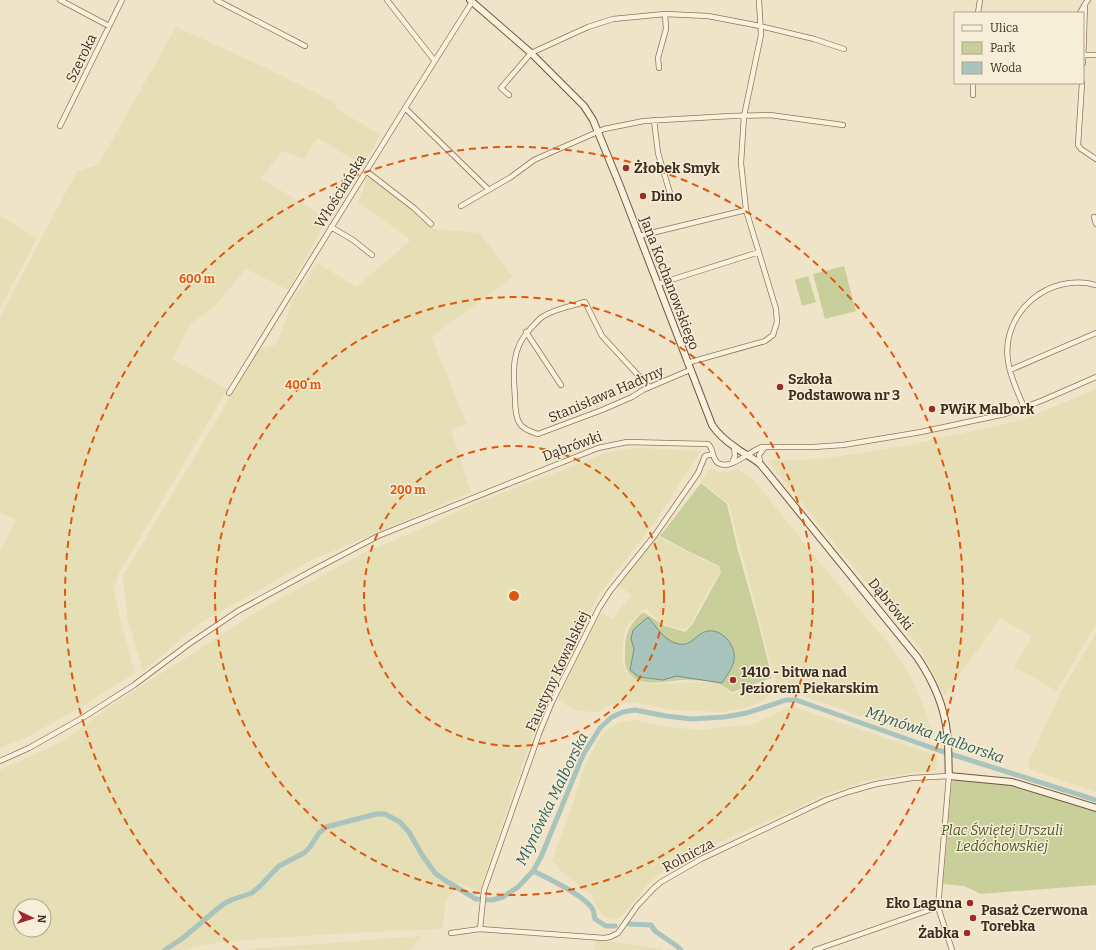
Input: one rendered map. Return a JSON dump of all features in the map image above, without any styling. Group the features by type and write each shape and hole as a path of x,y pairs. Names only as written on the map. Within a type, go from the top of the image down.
{"street":[{"path":"60,0 109,26"},
{"name":"Szeroka","path":"60,126 122,0"},
{"path":"216,0 305,46"},
{"path":"387,0 434,60"},
{"name":"Włościańska","path":"228,393 434,60 473,3 480,0"},
{"path":"687,363 765,341 773,335 777,322 776,308 746,210 741,163 744,116 761,35 759,0"},
{"path":"978,12 980,0"},
{"path":"1081,12 1087,2"},
{"path":"1084,42 1087,2"},
{"name":"Jana Kochanowskiego","path":"473,3 530,53 584,106 593,120 658,284 707,415 716,430 734,447"},
{"path":"660,68 658,58 666,29 665,14"},
{"path":"509,95 501,88 530,53 588,27 613,19 665,14 708,16 760,26 814,39 844,49"},
{"path":"1084,55 1096,55"},
{"path":"973,84 973,95"},
{"path":"1082,84 1078,145 1081,150 1096,159"},
{"path":"404,108 488,189"},
{"path":"461,206 534,160 598,131 644,121 731,116 770,116 843,125"},
{"path":"654,120 658,153 670,193"},
{"path":"366,170 414,208 431,224"},
{"path":"639,236 746,210"},
{"path":"1094,217 1096,224"},
{"path":"331,227 353,240 372,255"},
{"path":"658,284 759,252"},
{"path":"1024,407 1010,370 1008,360 1010,334 1018,314 1040,293 1057,285 1070,282 1080,282 1096,285"},
{"path":"560,385 526,332 541,318 585,302 602,336 649,387"},
{"name":"Stanisława Hadyny","path":"526,332 514,359 513,372 517,415 519,423 524,428 538,434 571,423 690,370"},
{"path":"1010,370 1096,333"},
{"path":"713,454 716,461 720,464 727,465 748,455 756,449 765,447 813,447 843,445 900,436 1005,414 1096,377"},
{"name":"Dąbrówki","path":"0,761 36,744 84,717 134,685 189,644 238,611 378,536 598,448 627,442 706,444 711,446 713,454"},
{"path":"732,463 735,456 734,447"},
{"name":"Dąbrówki","path":"734,447 761,465 918,657 939,700 946,724 949,776"},
{"path":"761,465 759,455 765,447"},
{"name":"Faustyny Kowalskiej","path":"480,929 483,896 540,731 552,702 599,608 610,591 655,535 698,473 705,456 713,454"},
{"path":"952,950 938,906 949,776 1012,782 1096,808"},
{"name":"Rolnicza","path":"450,933 480,929 604,938 610,937 618,933 637,906 661,882 705,857 826,800 848,792 888,782 912,778 949,776"},
{"path":"815,950 938,906"}],"shaded area":[{"path":"176,27 266,68 334,102 336,108 380,135 363,166 318,138 304,159 283,151 261,178 327,219 288,290 246,269 213,308 191,324 172,359 228,389 119,573 114,589 122,627 135,673 91,701 29,736 0,748 0,550 16,520 0,512 0,317 77,171 98,165"},
{"path":"369,175 434,229 480,233 513,277 431,337 467,424 451,430 471,492 312,560 199,624 143,671 128,621 123,576 258,350 275,345 282,331 292,301 318,263 356,287 411,240 358,202"},
{"path":"0,216 37,238 0,308"},
{"path":"1096,389 1096,624 1057,691 1014,667 1032,636 1000,618 945,696 921,650 768,461 821,459 904,446 1022,420"},
{"path":"640,448 701,451 657,519 598,596 539,716 479,892 460,883 446,901 442,929 347,933 219,942 184,950 0,950 0,770 63,741 115,703 263,608 365,552 421,529 473,504 607,452"},
{"path":"710,468 724,473 736,469 752,478 834,580 894,650 910,676 925,710 933,737 911,734 819,701 777,688 729,504 702,482"},
{"path":"657,536 715,565 718,567 720,572 700,605 691,625 684,630 664,624 651,614 647,608 641,611 627,626 624,634 622,659 626,672 631,677 651,684 716,683 732,694 764,682 769,697 745,708 723,712 672,710 638,703 616,704 596,712 580,711 569,707 558,699 601,613 613,619 631,595 617,584"},
{"path":"1096,633 1096,792 1029,769 1028,763 1064,686"},
{"path":"792,706 937,756 936,771 914,772 868,780 819,797 728,838 665,870 650,882 621,917 612,920 604,916 593,902 592,895 564,874 552,860 567,821 585,766 597,742 607,730 619,722 635,720 669,727 698,730 754,724"},
{"path":"421,936 410,950 242,950"},
{"path":"597,940 662,949 662,950 594,950"}],"green space":[{"path":"844,266 856,311 825,319 813,274"},
{"path":"808,276 816,302 802,306 795,280"},
{"path":"701,483 727,504 772,678 732,692 717,683 696,680 662,682 640,681 634,678 627,670 625,658 626,638 632,624 643,612 665,626 685,632 692,625 721,572 719,566 660,536"},
{"name":"Plac Świętej Urszuli Ledóchowskiej","path":"957,779 1011,784 1096,810 1096,885 981,894 964,886 943,884 951,788 952,782"}],"water":[{"path":"648,617 667,639 675,643 686,644 708,631 713,631 723,635 733,648 734,662 722,683 676,676 663,680 639,677 630,670 634,649 631,639 633,630"}],"waterway":[{"name":"Młynówka Malborska","path":"165,950 183,938 222,905 231,900 252,893 279,866 304,853 319,833 326,827 376,814 385,814 400,822 409,832 422,855 435,873 446,881 476,899 492,900 503,897 518,887 533,871 541,857 583,755 600,728 612,717 623,712 635,710 692,719 724,717 747,713 786,700 796,700 941,751 1096,800"},
{"path":"533,871 575,893 583,899 593,910 595,919 606,926 615,926"},
{"path":"629,924 651,925 655,931 681,950"}],"place":[{"name":"Żłobek Smyk","path":"626,168"},
{"name":"Dino","path":"643,196"},
{"name":"Szkoła Podstawowa nr 3","path":"780,387"},
{"name":"PWiK Malbork","path":"932,409"},
{"name":"1410 - bitwa nad Jeziorem Piekarskim","path":"733,680"},
{"name":"Eko Laguna","path":"970,903"},
{"name":"Pasaż Czerwona Torebka","path":"973,918"},
{"name":"Żabka","path":"967,933"}]}
